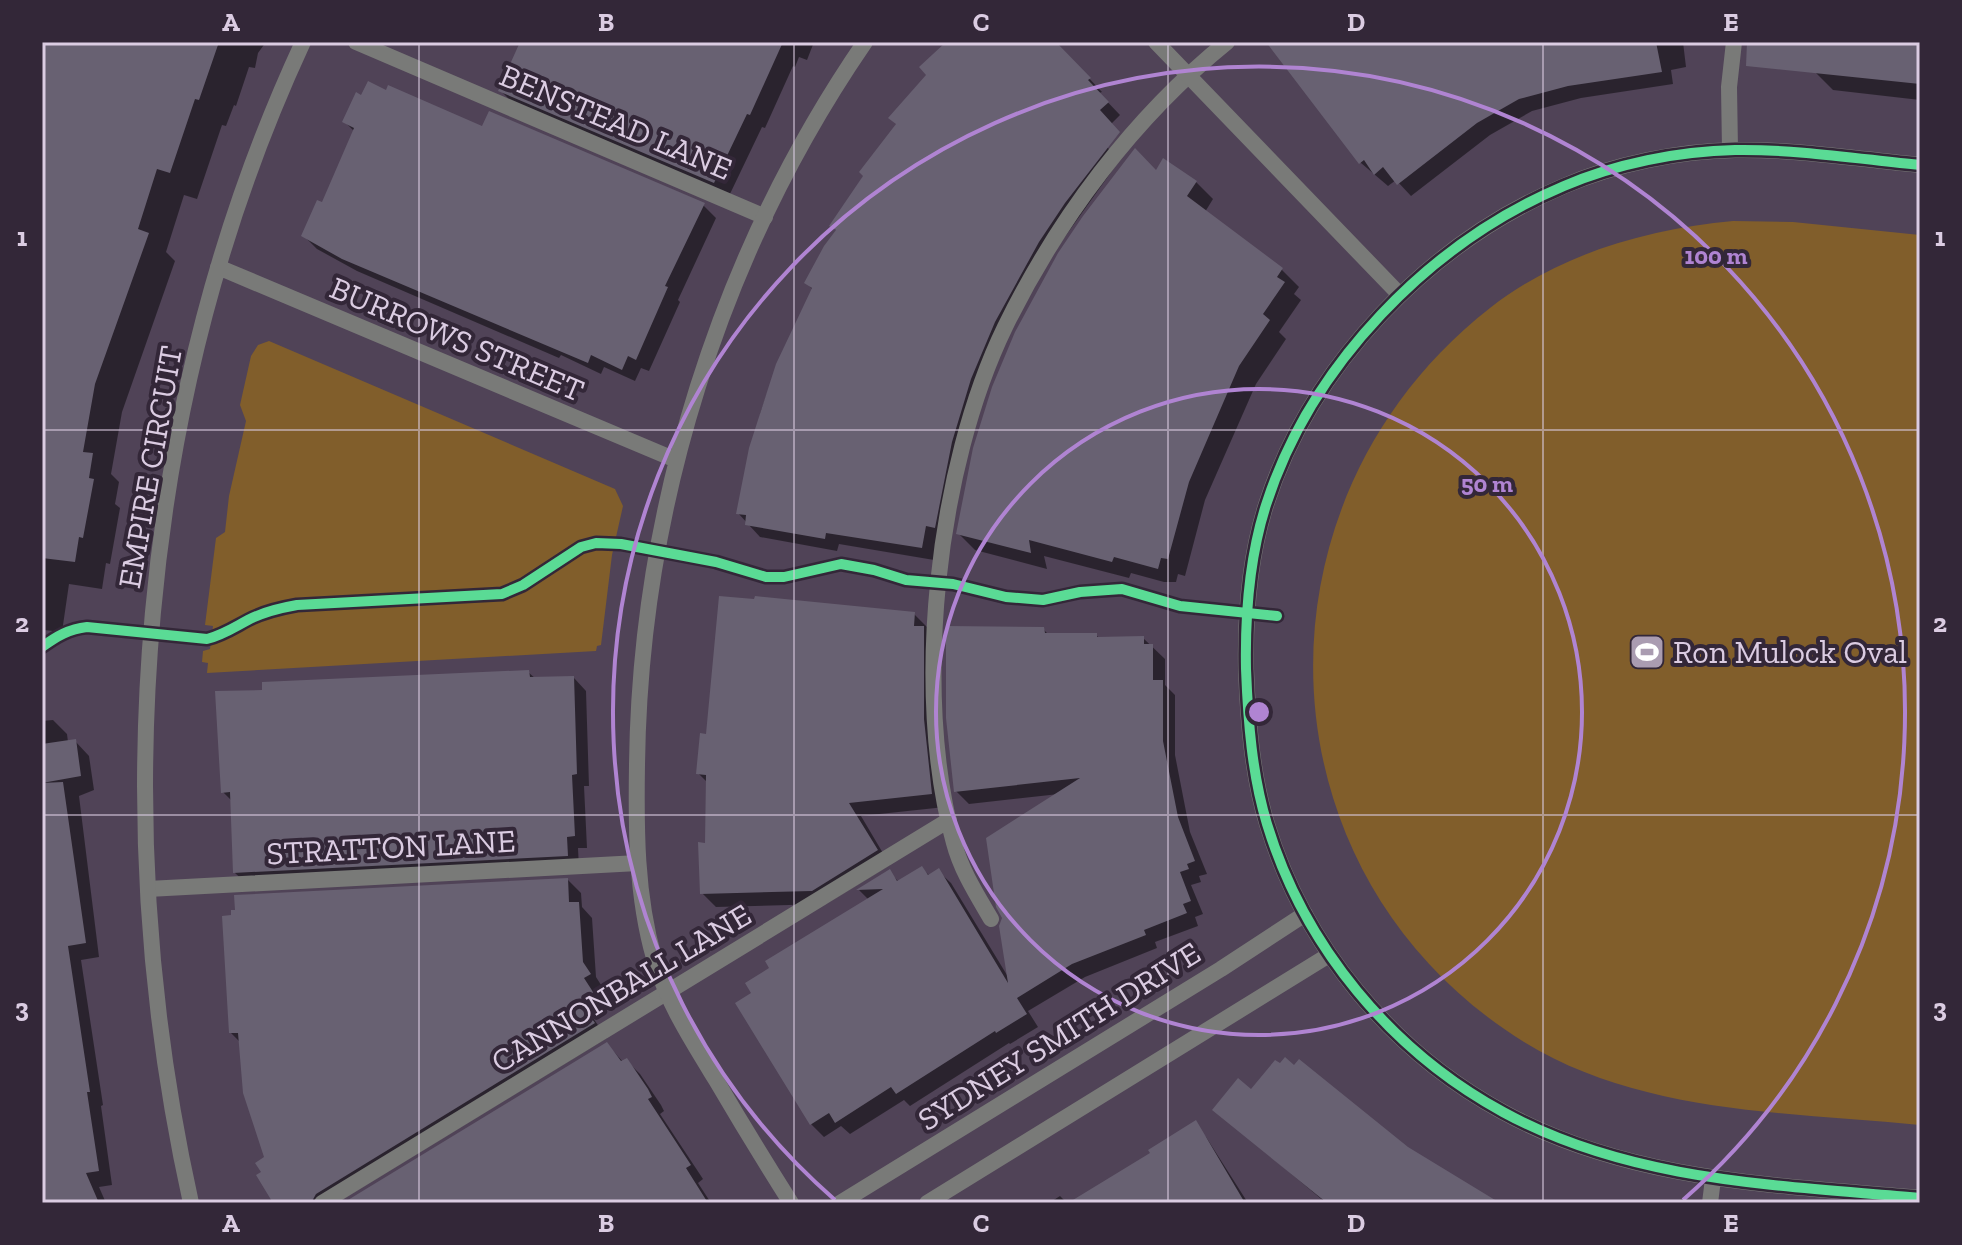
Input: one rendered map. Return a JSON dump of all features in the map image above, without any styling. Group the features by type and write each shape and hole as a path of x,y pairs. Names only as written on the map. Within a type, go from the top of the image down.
{"street":[{"name":"EMPIRE CIRCUIT","path":"191,1203 163,1054 148,889 145,762 157,581 174,461 196,353 218,267 258,148 303,42"},
{"name":"BENSTEAD LANE","path":"356,42 765,217"},
{"path":"791,1203 687,1034 654,958 638,863 640,663 676,460 727,306 784,179 846,69 865,42"},
{"path":"1156,42 1399,294"},
{"path":"991,919 960,862 937,751 933,683 938,582 961,448 1004,328 1049,249 1096,179 1134,130 1188,75 1227,42"},
{"path":"1730,150 1729,87 1734,42"},
{"path":"1920,165 1767,151 1730,150 1675,156 1616,168 1566,185 1480,231 1436,262 1399,294 1342,362 1302,425 1269,496 1251,570 1245,628 1247,707 1266,819 1305,914 1329,955 1404,1041 1449,1078 1498,1109 1588,1150 1654,1168 1713,1179 1920,1198"},
{"name":"BURROWS STREET","path":"218,267 676,460"},
{"name":"CANNONBALL LANE","path":"322,1203 949,820"},
{"name":"STRATTON LANE","path":"148,889 638,863"},
{"name":"SYDNEY SMITH DRIVE","path":"840,1203 1305,914"},
{"path":"927,1203 1329,955"},
{"path":"1710,1203 1713,1179"}],"shaded area":[{"name":"Ron Mulock Oval","path":"1733,221 1793,222 1920,235 1920,1125 1767,1112 1666,1096 1617,1084 1569,1066 1524,1042 1435,970 1370,884 1330,787 1314,685 1321,581 1353,481 1410,388 1490,308 1545,273 1605,247 1637,238 1668,230"},
{"path":"269,341 615,489 623,506 612,555 601,645 597,646 596,651 207,673 208,663 202,662 203,651 210,649 213,626 205,625 216,538 225,532 229,496 246,421 240,405 251,356 258,345"}],"building":[{"path":"42,42 219,42 199,100 195,99 170,173 157,169 138,229 149,233 95,384 83,452 93,453 89,478 94,479 83,538 79,537 75,562 42,558"},
{"path":"520,42 783,42 750,115 747,114 714,183 498,91"},
{"path":"946,42 1056,42 1109,102 1100,110 1120,132 1039,242 995,322 971,379 952,442 935,528 926,526 922,548 826,533 825,539 745,525 746,515 736,514 749,448 776,364 812,288 804,283 836,230 829,226 863,176 859,172 896,124 888,118 926,75 919,67"},
{"path":"1266,42 1656,42 1662,72 1568,86 1519,99 1477,123 1397,185 1383,167 1374,175 1364,160 1359,164"},
{"path":"1747,42 1920,42 1920,84 1746,66"},
{"path":"368,81 386,90 388,85 482,126 489,111 705,203 665,286 668,287 636,360 628,356 622,370 591,355 588,363 342,259 301,236 317,200 322,202 354,128 342,122 356,92 361,95"},
{"path":"1135,148 1156,170 1163,158 1197,181 1187,196 1283,268 1277,277 1285,282 1263,314 1270,320 1239,366 1189,482 1168,559 1161,558 1158,569 1114,557 1112,562 1029,540 1031,553 956,534 973,448 992,387 1015,332 1058,253"},
{"path":"719,596 754,599 755,596 915,612 914,626 924,626 924,719 932,794 849,803 878,850 812,891 700,894 698,842 705,843 706,775 696,774 700,733 706,734"},
{"path":"946,626 1044,627 1045,633 1097,633 1097,637 1144,636 1144,644 1153,644 1153,680 1163,680 1163,741 1178,817 1195,861 1187,864 1189,869 1180,872 1191,901 1183,904 1187,913 1144,930 1146,935 1072,964 1017,998 1027,1014 896,1094 891,1087 835,1123 829,1113 810,1125 735,1003 751,993 745,983 769,968 765,961 883,889 856,890 890,869 897,881 922,866 928,875 939,868 1008,983 999,926 1002,918 996,907 986,838 1080,778 954,792 946,718"},
{"path":"529,670 530,677 574,676 577,774 572,775 575,836 567,837 568,856 233,873 230,792 221,793 215,691 262,690 262,682"},
{"path":"76,739 81,776 42,783 42,744"},
{"path":"63,782 86,943 68,946 99,1171 86,1173 99,1203 42,1203 42,783"},
{"path":"568,878 569,902 579,902 583,962 591,974 584,978 595,995 581,1004 595,1023 316,1194 311,1203 273,1203 256,1175 261,1172 255,1163 264,1157 243,1093 238,1033 229,1033 222,916 231,915 231,910 235,910 234,895"},
{"path":"607,1042 621,1061 627,1058 648,1089 652,1097 648,1099 691,1165 686,1168 708,1203 343,1203"},
{"path":"1285,1057 1294,1065 1299,1059 1408,1147 1500,1203 1327,1203 1212,1110 1238,1078 1251,1089 1275,1060 1280,1063"},
{"path":"1196,1120 1245,1203 1068,1203 1150,1153 1148,1150"}],"cycle path":[{"path":"1920,165 1758,150 1670,156 1604,171 1564,186 1514,210 1467,240 1422,275 1381,314 1344,358 1313,404 1286,453 1260,525 1249,586 1246,648 1254,767 1267,824 1283,869 1328,953 1357,991 1424,1058 1462,1087 1503,1112 1552,1135 1602,1153 1654,1167 1759,1184 1920,1198"},
{"path":"42,647 74,629 87,627 207,639 260,615 297,605 502,594 523,585 581,547 596,543 621,544 716,562 766,577 784,577 841,564 906,580 953,584 1006,597 1043,600 1080,592 1122,589 1180,606 1277,616"}],"place":[{"name":"Ron Mulock Oval","path":"1647,652"}]}
